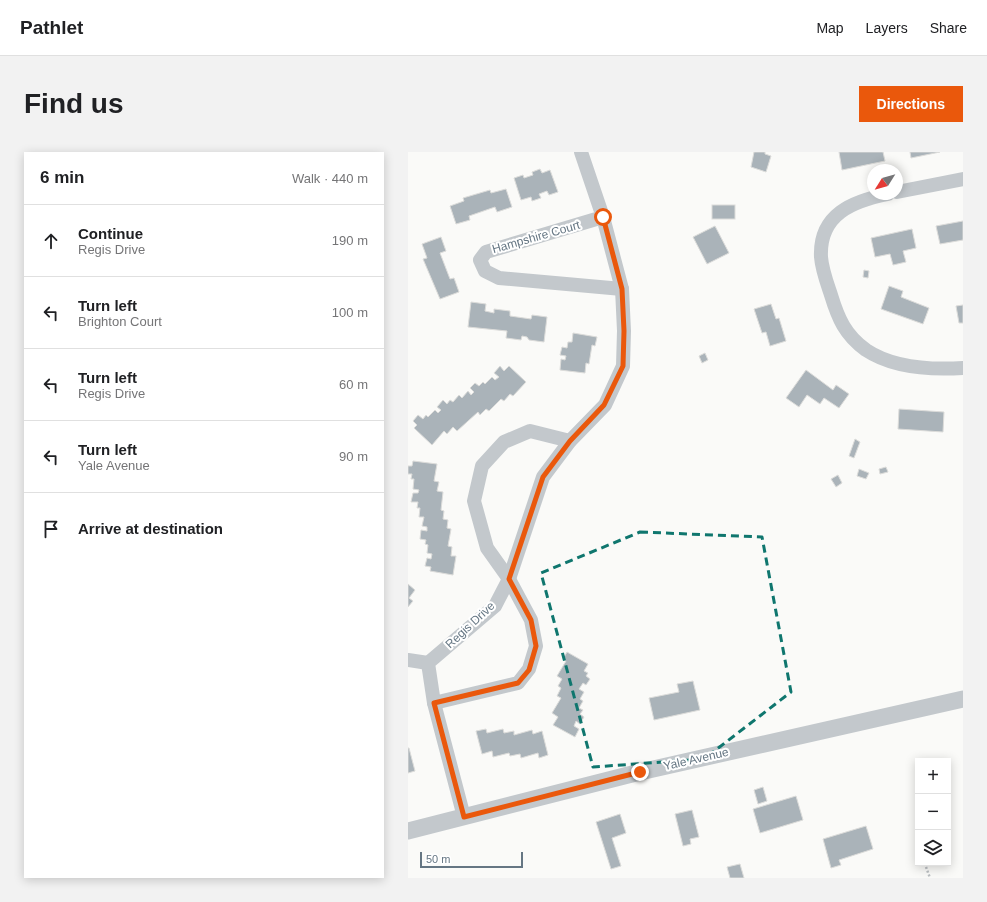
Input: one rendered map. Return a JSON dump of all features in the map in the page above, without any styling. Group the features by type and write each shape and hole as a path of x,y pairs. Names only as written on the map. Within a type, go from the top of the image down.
{"street":[{"name":"Regis Drive","path":"428,663 494,606 509,579 543,477 570,441 604,405 623,366 624,331 622,289 603,217 581,152"},
{"path":"903,191 963,179"},
{"path":"867,200 854,203 840,211 829,224 822,239 821,258 824,274 839,321 850,337 866,350 888,360 933,368 963,368"},
{"name":"Hampshire Court","path":"603,217 486,252 480,260 485,271 500,278 622,289"},
{"path":"434,703 518,683 529,670 536,646 531,620 509,579 487,548 474,501 482,466 504,442 530,431 570,441"},
{"path":"408,660 428,663 434,703 464,817"},
{"name":"Yale Avenue","path":"408,831 640,772 963,699"}],"path":[{"path":"926,867 930,878"}],"highlighted area":[{"path":"640,532 762,537 791,692 704,759 593,767 541,573"}],"building":[{"path":"754,152 765,152 765,154 771,156 766,172 751,167"},
{"path":"839,152 883,152 885,161 842,170"},
{"path":"910,152 940,152 911,158"},
{"path":"540,169 542,173 550,170 558,192 549,195 547,191 539,194 541,198 532,201 531,197 521,200 514,178 523,175 524,178 533,175 532,172"},
{"path":"506,189 512,207 497,212 495,207 469,216 470,220 456,224 450,206 464,201 463,198 490,190 491,193"},
{"path":"712,205 735,205 735,219 712,219"},
{"path":"963,221 963,240 940,244 936,226"},
{"path":"715,226 729,253 707,264 693,237"},
{"path":"912,229 916,248 903,251 906,262 893,265 890,254 875,257 871,238"},
{"path":"441,237 446,251 440,253 450,279 454,278 459,292 440,299 423,259 427,258 422,244"},
{"path":"864,270 869,271 868,278 863,277"},
{"path":"889,286 903,291 901,297 929,308 923,324 881,309"},
{"path":"471,302 486,304 485,311 494,313 494,309 510,311 510,316 531,319 532,315 547,317 544,342 529,340 527,337 522,336 521,340 506,338 507,331 468,327"},
{"path":"771,304 776,319 779,318 786,341 770,346 766,332 762,333 754,309"},
{"path":"963,305 963,323 959,323 956,306"},
{"path":"573,333 597,337 595,346 592,345 589,364 586,363 585,373 560,370 561,359 565,360 566,356 560,355 562,347 567,348 568,342 572,342"},
{"path":"705,353 708,360 702,363 699,356"},
{"path":"500,366 504,371 509,366 526,382 513,396 510,394 504,401 501,399 489,411 486,409 480,415 478,412 457,431 453,427 447,434 444,431 432,445 414,428 417,425 413,421 418,415 423,419 426,415 428,417 435,410 438,413 441,410 437,407 443,400 447,404 450,400 453,402 459,395 462,398 468,391 471,395 474,392 470,388 475,383 479,386 483,382 485,384 492,377 495,380 499,377 494,373"},
{"path":"806,370 833,390 836,385 849,394 839,408 824,398 820,404 807,395 799,407 786,398"},
{"path":"899,409 944,412 943,432 898,429"},
{"path":"855,439 860,442 854,458 849,456"},
{"path":"413,461 437,464 434,481 439,482 437,491 443,492 441,510 444,511 443,519 448,520 447,528 451,529 448,546 452,547 451,556 456,556 453,575 430,571 431,567 425,566 427,558 431,559 432,554 427,553 428,545 425,544 426,540 420,539 421,530 427,531 427,527 422,526 424,517 419,517 420,508 417,508 418,502 411,502 413,493 418,493 419,490 413,489 414,479 411,479 412,474 408,474 408,466 412,466"},
{"path":"886,467 888,472 880,474 879,469"},
{"path":"859,469 869,473 866,479 857,476"},
{"path":"838,475 842,483 836,487 831,479"},
{"path":"408,584 415,590 409,598 413,601 408,607"},
{"path":"567,652 588,664 584,671 588,673 586,676 590,679 586,685 583,683 579,689 584,692 580,699 583,701 579,708 583,710 580,714 584,717 580,724 576,721 574,726 579,729 575,737 553,725 558,717 552,713 561,698 557,696 561,688 558,686 562,679 557,676 566,661 563,659"},
{"path":"693,681 700,710 654,720 649,698 679,692 677,684"},
{"path":"486,729 487,733 503,729 504,733 514,731 514,735 532,730 533,734 542,731 548,755 539,758 538,753 521,758 520,754 510,756 509,753 493,757 492,751 482,754 476,731"},
{"path":"408,748 415,771 408,773"},
{"path":"763,787 767,801 758,804 754,790"},
{"path":"796,796 803,820 760,833 753,809"},
{"path":"692,810 699,837 690,839 691,844 683,846 675,814"},
{"path":"620,814 626,833 612,838 621,866 611,869 596,822"},
{"path":"866,826 873,849 839,860 841,865 831,868 823,839"},
{"path":"740,864 744,878 730,878 727,867"}],"route":[{"path":"603,217 622,289 624,331 623,366 604,405 570,441 543,477 509,579 531,620 536,646 529,670 518,683 434,703 464,817 640,772"}]}
